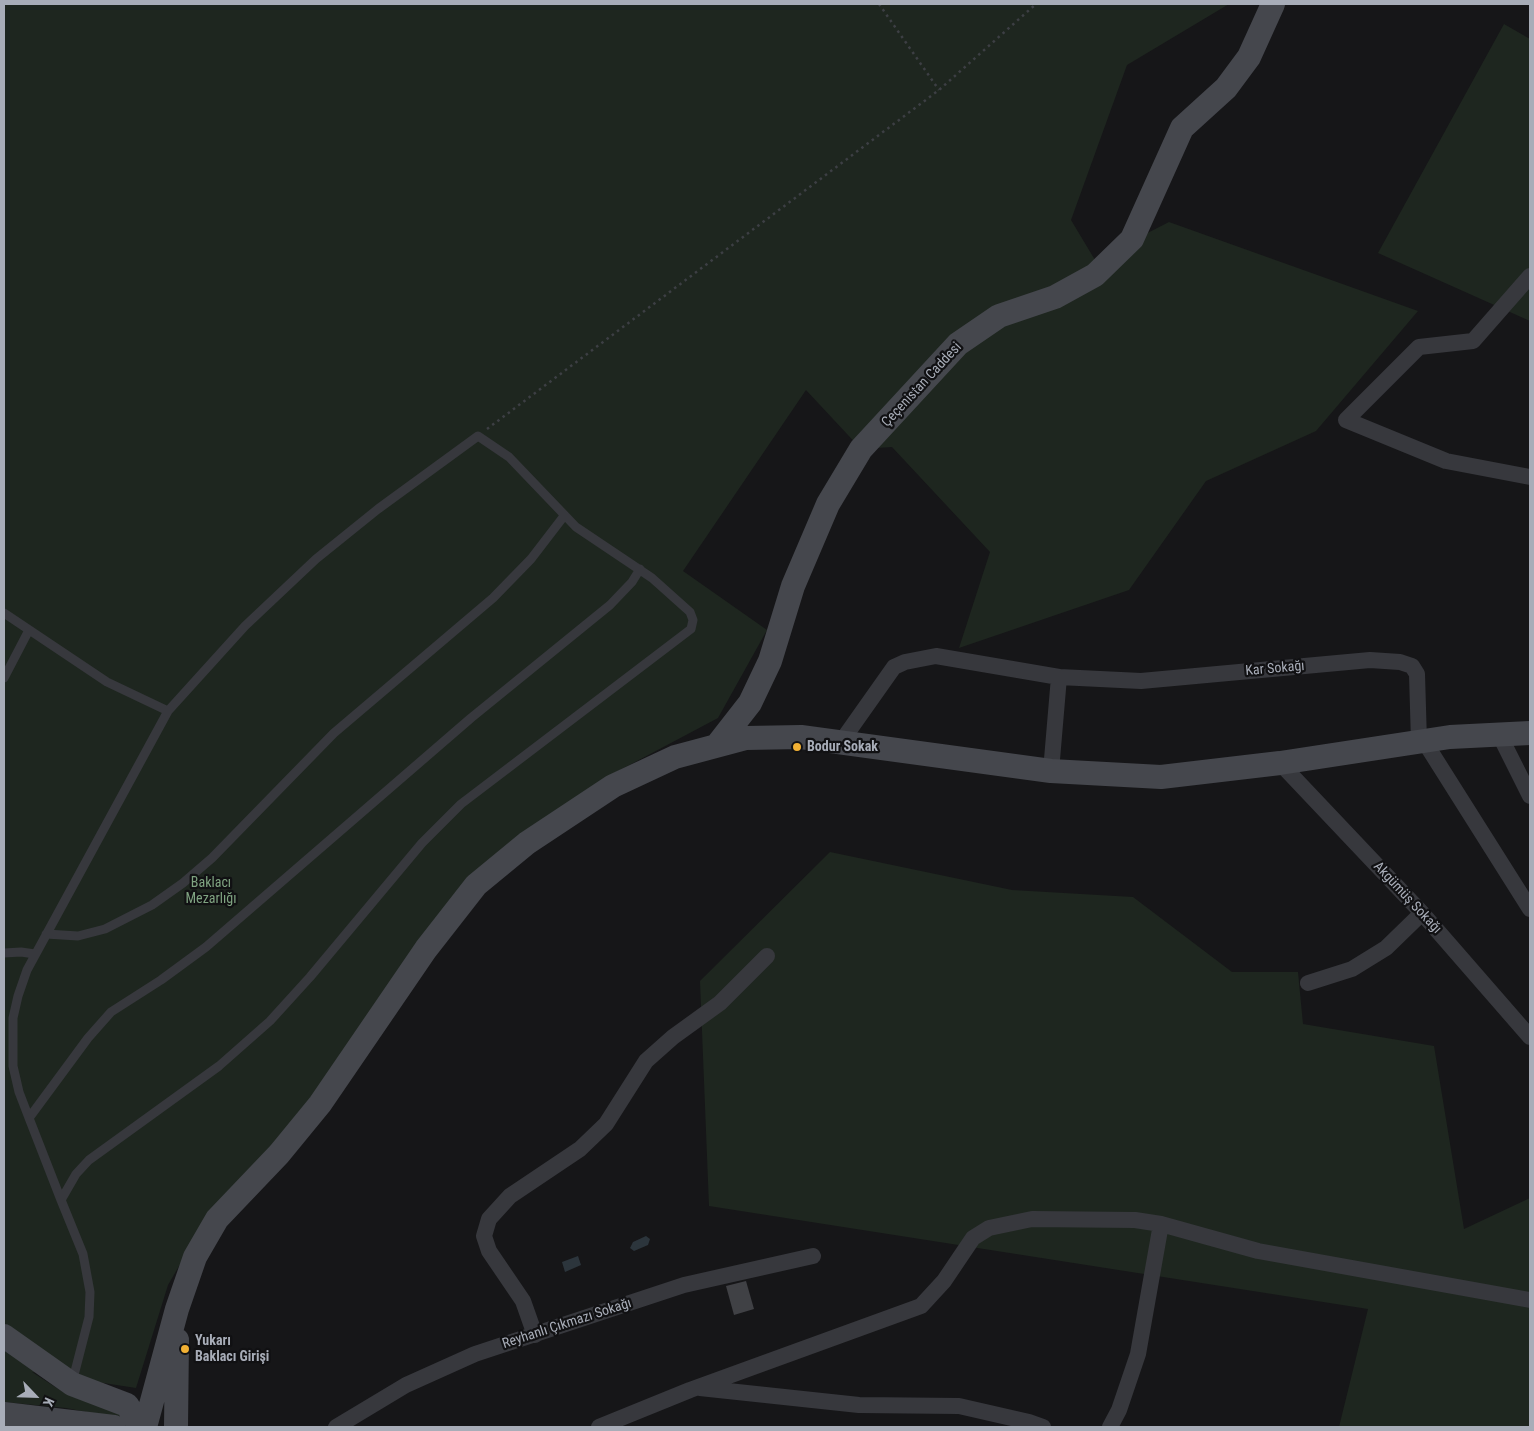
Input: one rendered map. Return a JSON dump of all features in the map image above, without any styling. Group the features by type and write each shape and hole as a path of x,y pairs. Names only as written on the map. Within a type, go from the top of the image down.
{"street":[{"name":"Çeçenistan Caddesi","path":"718,744 750,703 770,661 793,586 828,504 861,449 958,344 999,316 1055,297 1095,275 1132,238 1182,128 1226,88 1249,58 1273,4"},
{"path":"1530,276 1473,341 1419,347 1346,420 1446,461 1530,477"},
{"path":"841,742 894,667 905,662 936,656 1059,678 1051,771"},
{"name":"Kar Sokağı","path":"1059,678 1141,681 1370,660 1400,662 1412,666 1417,674 1422,741"},
{"path":"143,1427 177,1309 195,1257 217,1219 279,1154 320,1104 426,949 476,885 527,843 614,786 675,757 746,738 801,737 1051,771 1161,777 1280,763 1422,741 1530,732"},
{"path":"1499,734 1530,796"},
{"path":"1422,741 1530,909"},
{"name":"Akgümüş Sokağı","path":"1280,763 1422,913 1529,1034"},
{"path":"1308,983 1352,969 1386,948 1422,913"},
{"path":"535,1334 524,1301 489,1251 484,1236 489,1219 510,1196 580,1149 606,1124 646,1061 673,1037 720,1003 768,956"},
{"path":"599,1427 695,1388 921,1306 944,1281 973,1238 989,1228 1032,1219 1135,1220 1162,1224 1258,1251 1530,1300"},
{"path":"1110,1427 1119,1410 1138,1354 1162,1224"},
{"name":"Reyhanlı Çıkmazı Sokağı","path":"336,1427 406,1384 475,1354 684,1285 813,1256"},
{"path":"176,1427 177,1309"},
{"path":"4,1336 72,1384 126,1404 143,1427"},
{"path":"695,1388 859,1406 960,1406 1043,1427"},
{"path":"4,1414 114,1427"}],"lane":[{"path":"61,1200 76,1174 88,1160 212,1072 270,1021 310,977 422,843 461,804 688,632 693,620 690,612 640,570 564,516 509,457 478,436 378,509 316,559 245,626 168,711 35,954 18,996 11,1041 13,1066 19,1092 61,1200 83,1254 90,1292 89,1317 72,1384"},
{"path":"46,934 78,936 105,929 152,905 183,883 212,858 334,733 500,592 531,559 564,516"},
{"path":"29,1118 88,1038 111,1012 206,947 471,718 610,606 632,582 640,570"},
{"path":"4,613 107,682 168,711"},
{"path":"4,678 29,630"},
{"path":"4,954 21,952 35,954"}],"path":[{"path":"879,4 939,90"},
{"path":"478,436 939,90 1036,4"}],"green space":[{"name":"Baklacı Mezarlığı","path":"4,4 1229,4 1127,65 1071,220 1095,260 1169,222 1418,311 1316,431 1206,481 1129,590 959,648 990,552 892,447 861,449 806,390 683,571 767,630 718,718 603,779 466,883 313,1105 211,1211 168,1285 136,1388 32,1372 63,1392 120,1412 122,1419 66,1408 4,1402"},
{"path":"1504,24 1530,39 1530,321 1378,253"},
{"path":"830,852 1012,890 1133,897 1232,972 1298,972 1303,1024 1434,1046 1464,1229 1530,1198 1530,1427 1339,1427 1368,1309 709,1206 700,981"}],"shaded area":[{"path":"646,1236 650,1239 648,1245 634,1251 630,1248 633,1242"},
{"path":"578,1256 581,1265 565,1272 562,1262"}],"building":[{"path":"746,1281 754,1309 734,1315 726,1286"}],"place":[{"name":"Bodur Sokak","path":"797,747"},
{"name":"Yukarı Baklacı Girişi","path":"185,1349"}]}
